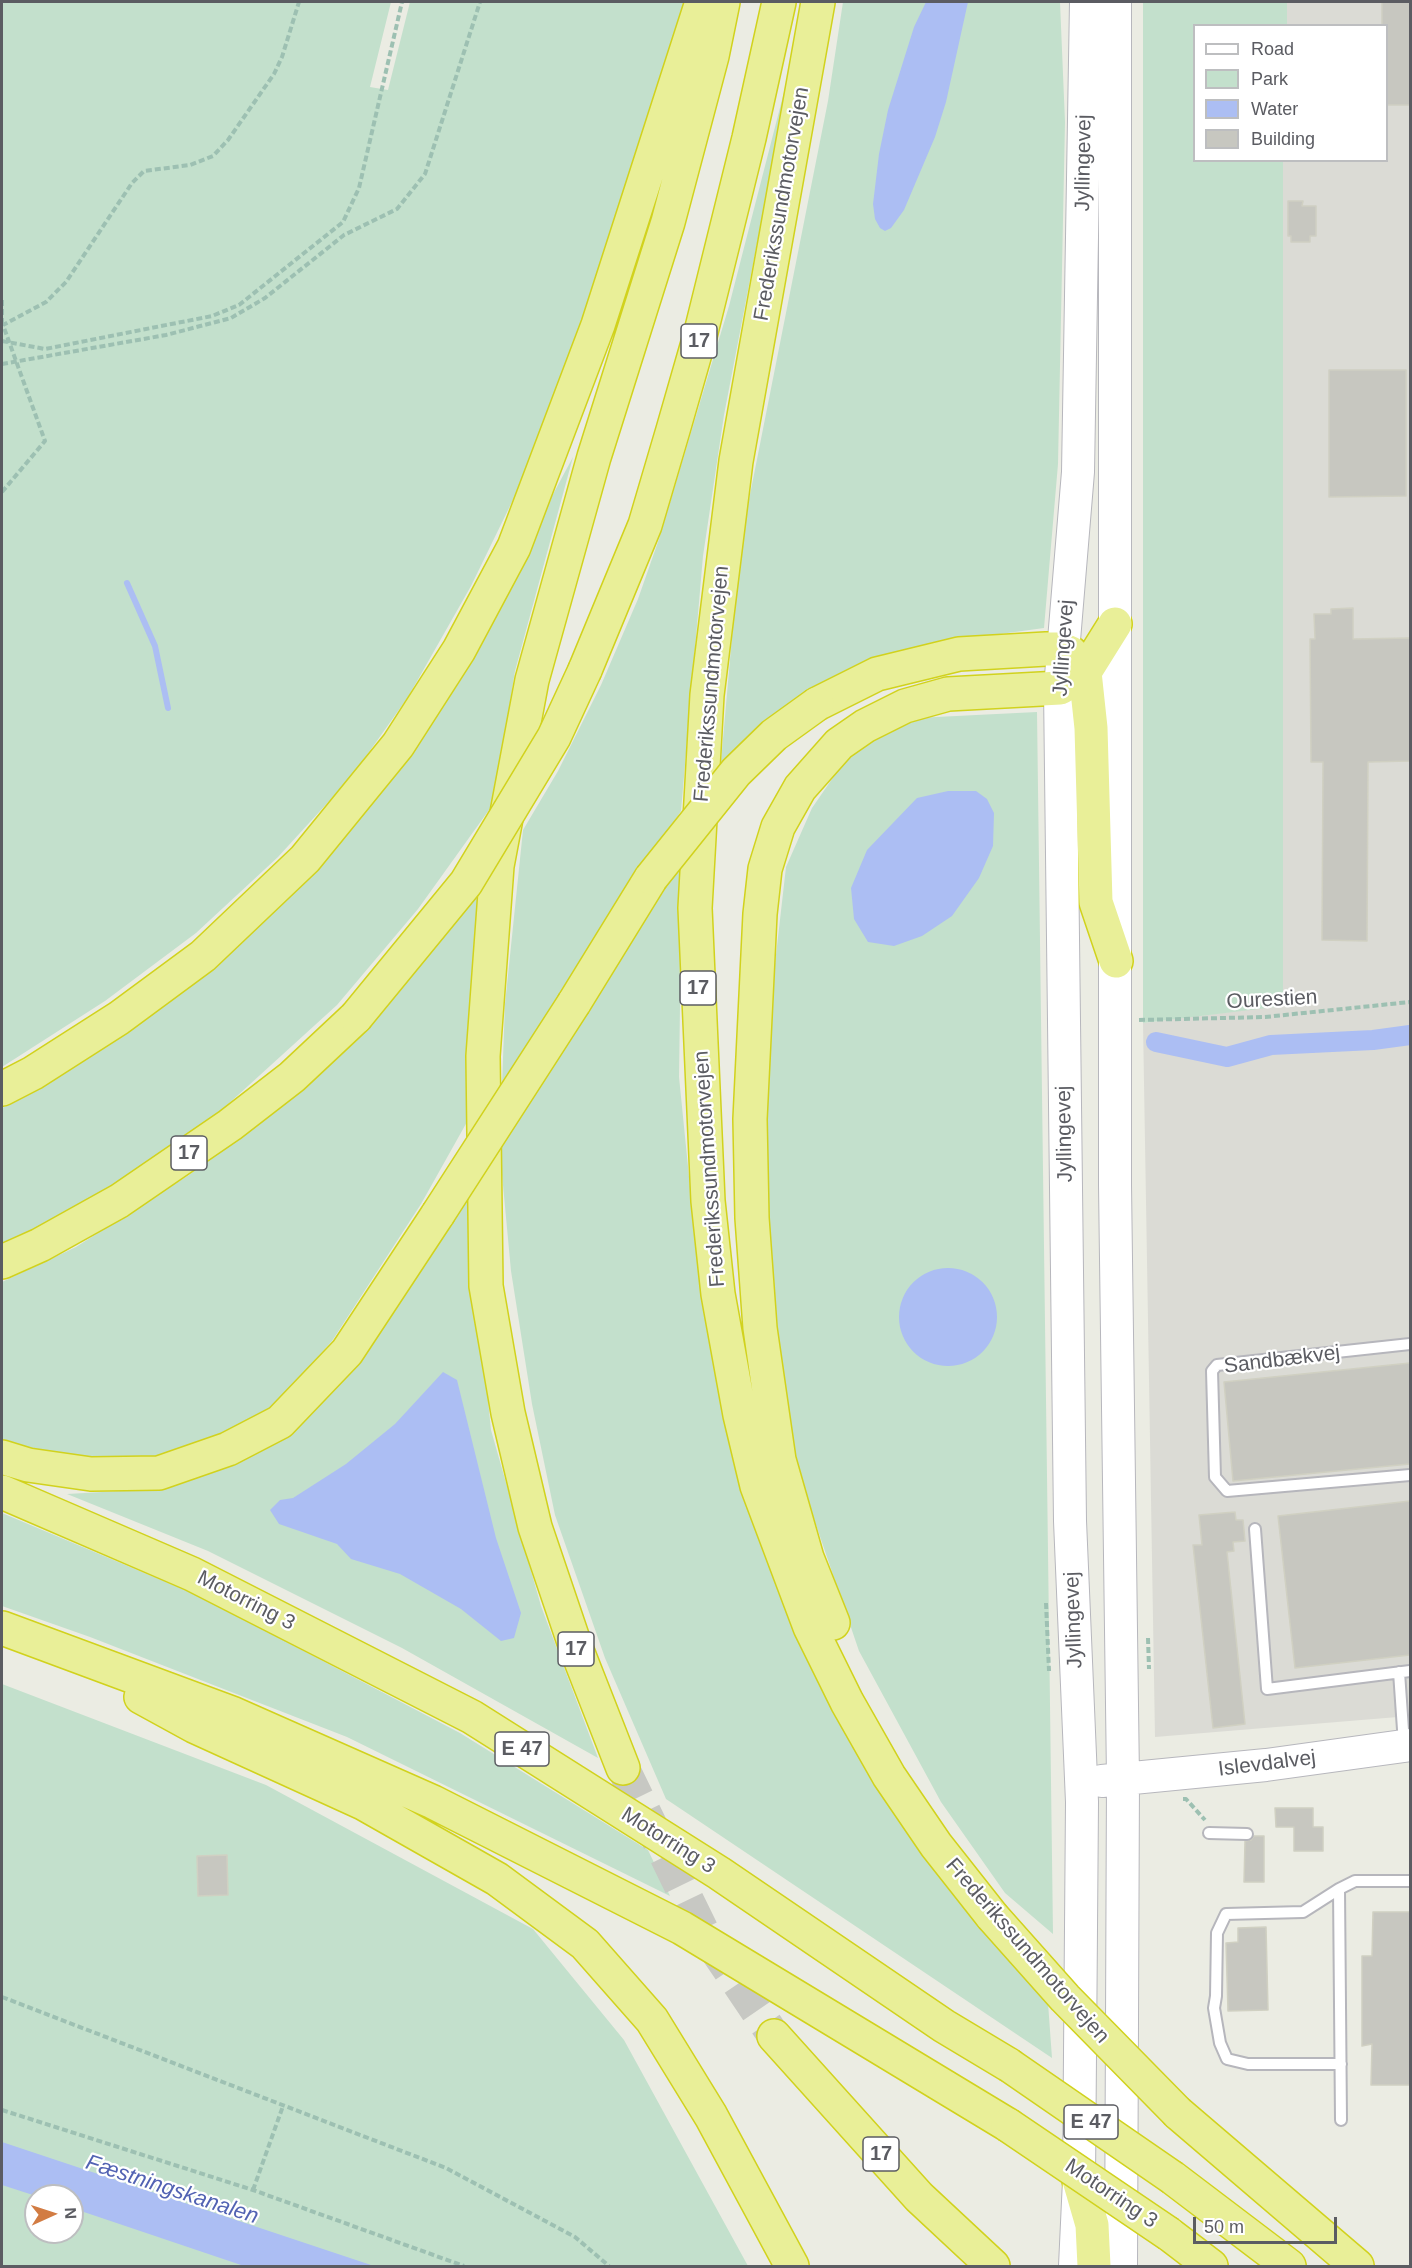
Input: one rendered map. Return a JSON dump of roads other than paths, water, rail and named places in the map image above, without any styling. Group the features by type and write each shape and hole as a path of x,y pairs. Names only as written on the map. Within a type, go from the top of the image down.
{"highway":[{"path":"2,1089 33,1073 119,1018 203,957 305,859 398,745 459,650 514,547 598,325 702,2"},
{"name":"17","path":"623,1768 576,1648 536,1527 508,1413 486,1286 483,1056 497,866 532,680 594,457 668,222 712,56 723,2"},
{"name":"Frederikssundmotorvejen","path":"2,1262 40,1245 119,1201 230,1125 292,1077 356,1017 466,884 554,737 585,670 645,525 715,278 779,2"},
{"name":"Frederikssundmotorvejen","path":"818,2 736,461 707,695 695,908 708,1201 718,1294 740,1415 757,1486 810,1627 847,1702 889,1776 936,1845 992,1916 1065,1998 1178,2113 1357,2266"},
{"path":"936,1845 846,1656 807,1558 779,1460 760,1328 752,1218 750,1119 759,914 765,869 778,827 800,788 839,744 865,726 905,706 948,694 1072,680 1115,624"},
{"path":"2,1457 28,1465 91,1474 159,1473 228,1449 280,1422 347,1352 574,1003 651,878 736,772 774,735 817,704 877,674 958,654 1062,649 1079,661 1072,680 1091,728 1096,902 1116,961"},
{"name":"Motorring 3","path":"2,1492 192,1574 472,1717 719,1873 944,2026 1009,2065 1173,2178 1289,2266"},
{"path":"14,1632 194,1726 373,1809 497,1879 585,1944 652,2020 711,2116 792,2266"},
{"name":"Motorring 3","path":"14,1632 234,1714 433,1802 682,1928 1008,2125 1169,2234 1211,2266"},
{"name":"17","path":"774,2036 919,2196 993,2266"},
{"path":"1080,2180 1092,2224 1094,2266"}],"street":[{"name":"Jyllingevej","path":"1062,649 1078,472 1086,2"},
{"name":"Jyllingevej","path":"1115,2 1115,1185 1123,1778 1121,2266"},
{"name":"Jyllingevej","path":"1072,680 1068,1401 1070,1521 1082,1784 1080,2180 1075,2266"},
{"path":"1068,1401 1083,1469 1093,1591 1101,1763 1110,1773 1123,1778"},
{"name":"Islevdalvej","path":"1082,1784 1266,1765 1407,1746"}],"lane":[{"name":"Sandbækvej","path":"1410,1344 1217,1365 1212,1371 1215,1477 1227,1491 1410,1475"},
{"path":"1255,1529 1267,1689 1410,1671"},
{"path":"1399,1672 1407,1746"},
{"path":"1209,1833 1247,1834"},
{"path":"1341,2064 1248,2064 1227,2059 1220,2043 1214,2008 1217,1933 1226,1914 1303,1912 1355,1881 1410,1881"},
{"path":"1339,1889 1341,2120"}],"water":[{"path":"926,2 968,2 946,102 935,137 904,210 891,228 885,231 880,228 875,219 873,204 879,154 888,110 914,27"},
{"path":"948,791 976,791 987,799 994,813 993,846 979,878 952,916 922,936 894,946 868,942 854,919 851,888 867,850 917,798"},
{"path":"948,1268 967,1272 983,1282 993,1298 997,1317 993,1336 983,1352 967,1362 948,1366 929,1362 913,1352 903,1336 899,1317 903,1298 913,1282 929,1272"},
{"path":"443,1372 457,1380 496,1538 521,1613 514,1638 501,1641 461,1609 400,1574 351,1559 337,1544 279,1524 270,1510 280,1500 293,1498 346,1464 395,1424"},
{"path":"2,2142 374,2266 244,2266 84,2212 84,2184 24,2184 24,2192 2,2185"}],"waterway":[{"path":"127,583 155,646 168,708"},
{"path":"1156,1042 1227,1057 1271,1045 1373,1040 1410,1035"}],"tunnel":[{"path":"623,1768 702,1930 774,2036"}],"water label":[{"name":"Fæstningskanalen","path":"172,2190"}]}
